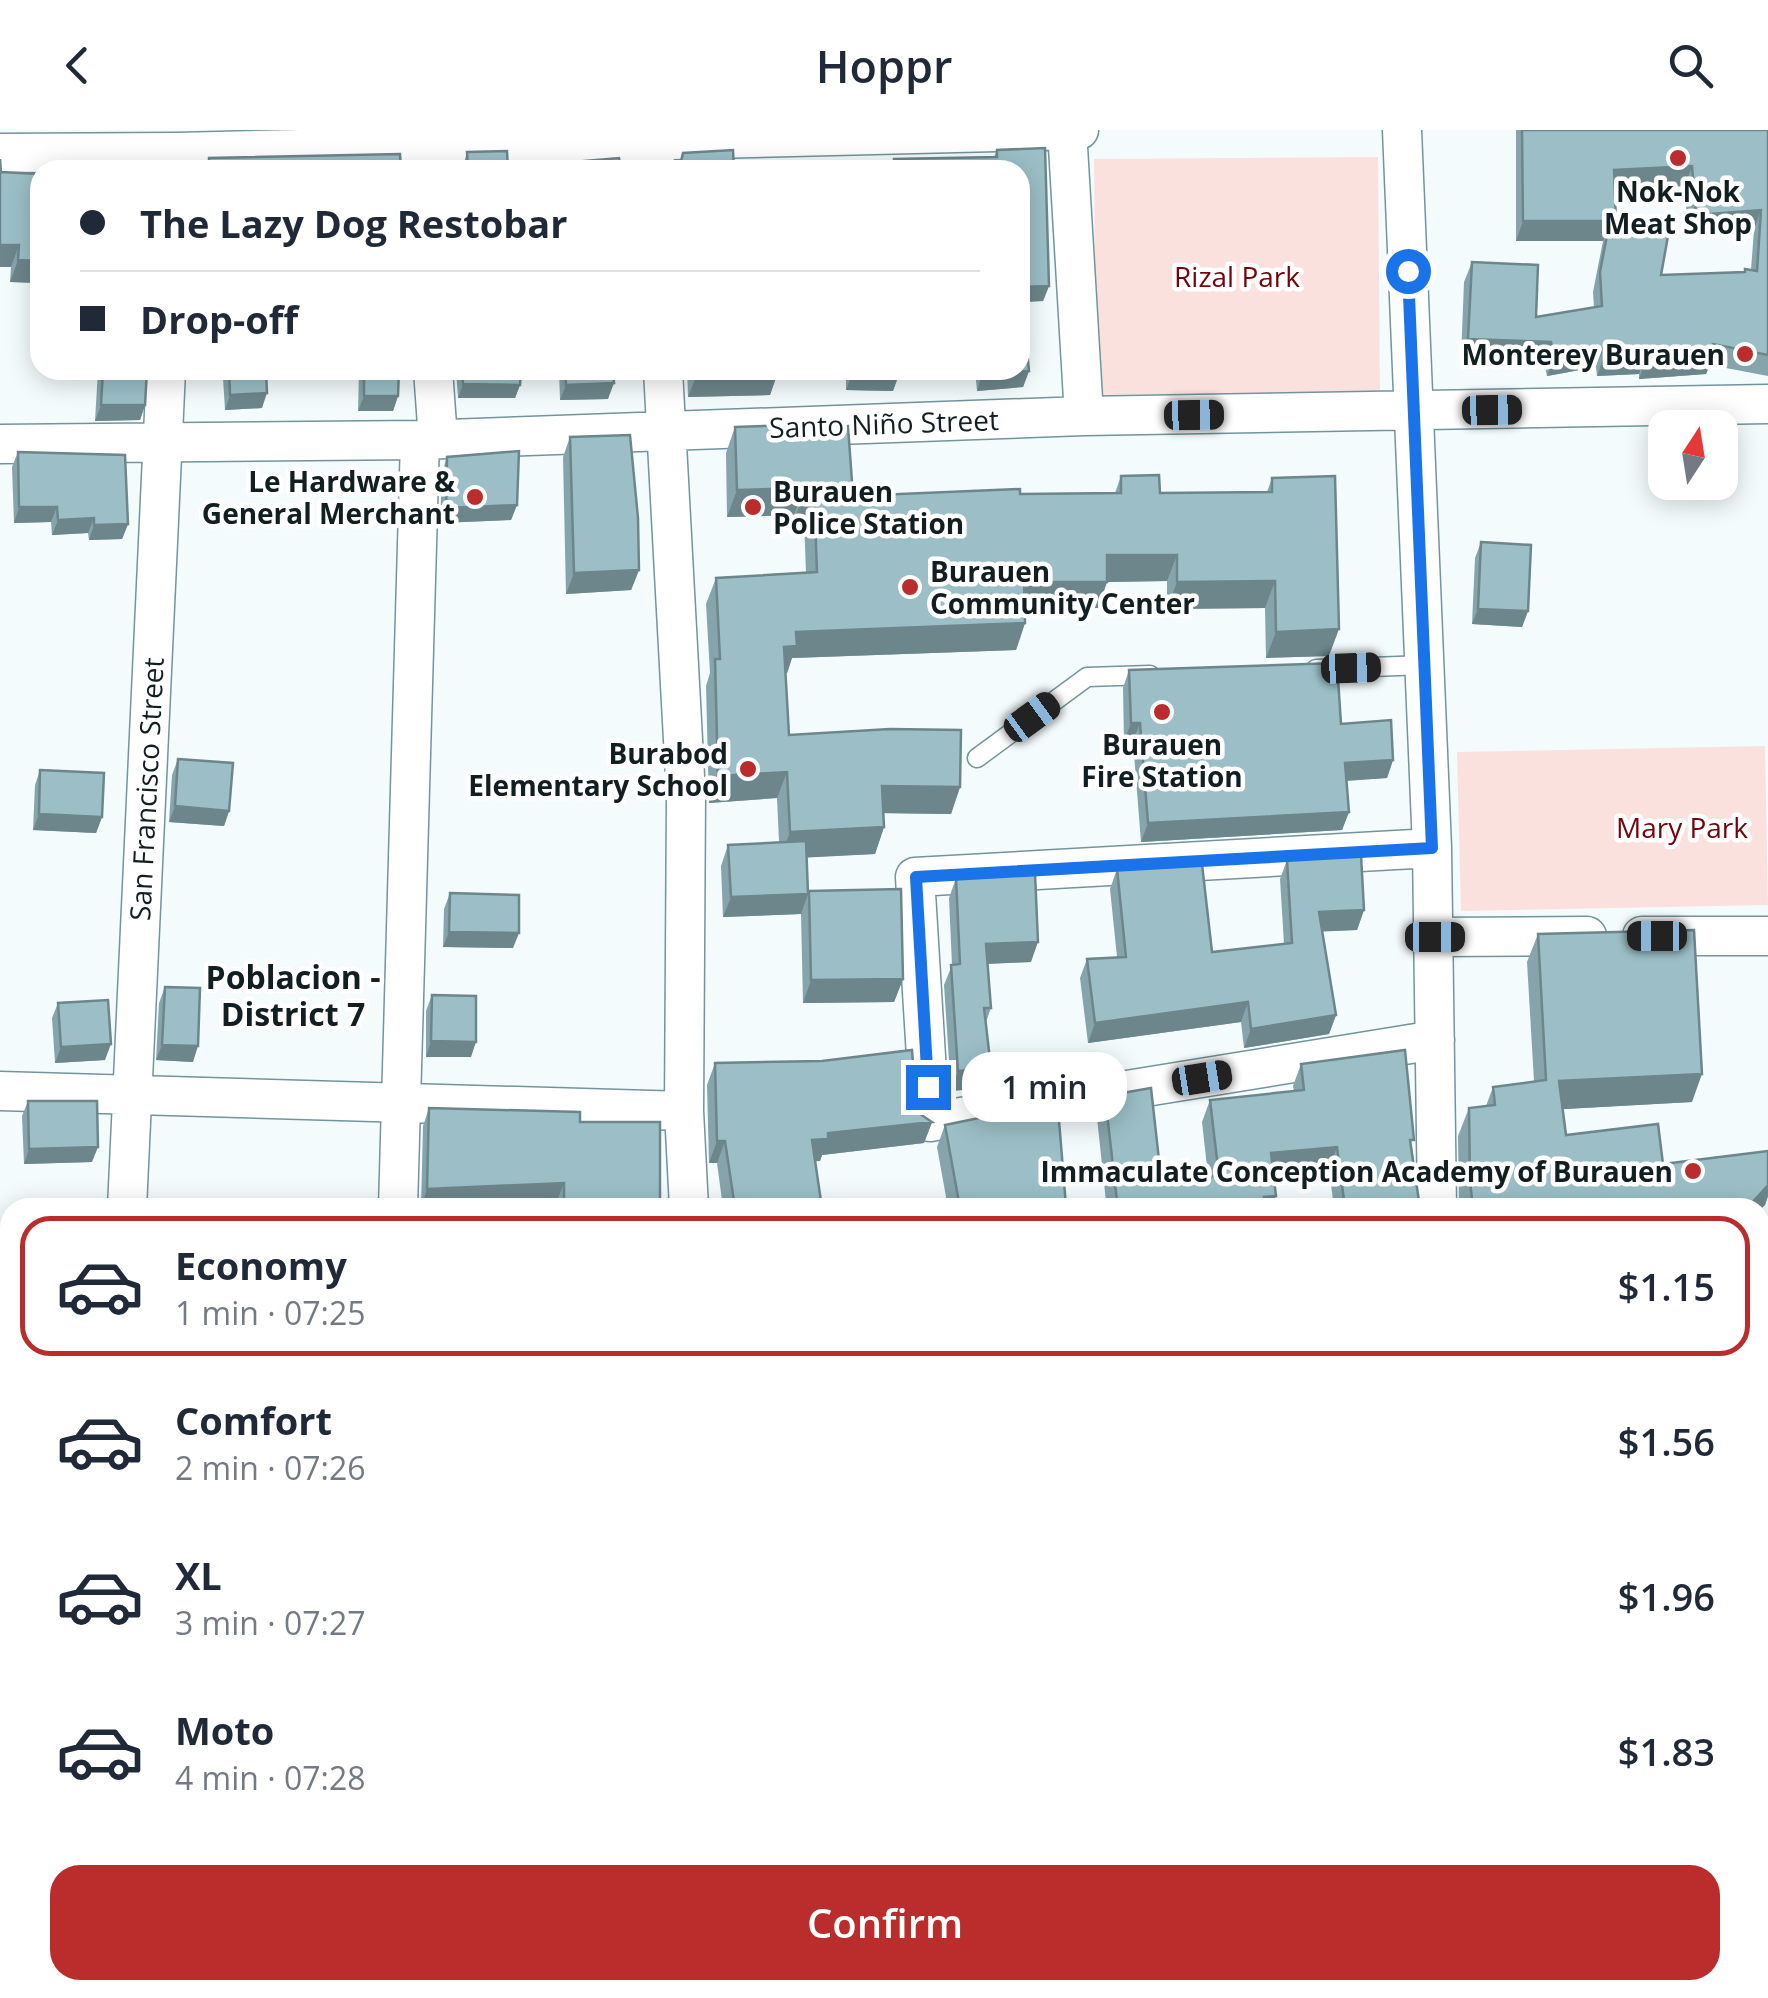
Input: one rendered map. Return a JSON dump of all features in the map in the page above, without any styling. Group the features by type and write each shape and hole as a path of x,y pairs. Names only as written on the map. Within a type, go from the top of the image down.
{"street":[{"path":"1067,130 1084,416"},
{"path":"257,160 420,158 1079,130"},
{"path":"1402,130 1435,937 1437,1198"},
{"path":"0,153 154,160"},
{"name":"San Francisco Street","path":"127,1198 165,380"},
{"path":"398,1198 432,380"},
{"path":"663,380 686,795 684,1111 689,1198"},
{"name":"Santo Niño Street","path":"0,444 429,439 1084,416 1768,404"},
{"path":"1432,848 916,877 930,1122 1435,1040"},
{"path":"1435,937 1768,936"},
{"path":"0,1091 684,1111"}],"lane":[{"path":"1306,669 1426,665"},
{"path":"977,758 1088,677 1167,674"}],"green space":[{"name":"Rizal Park","path":"1378,157 1380,393 1096,395 1094,159"},
{"name":"Mary Park","path":"1765,746 1768,905 1461,911 1457,752"}],"building":[{"path":"1522,130 1768,130 1768,355 1713,344 1714,354 1646,359 1646,354 1604,356 1604,348 1554,356 1551,342 1468,339 1472,262 1538,265 1536,317 1602,306 1600,272 1609,225 1668,236 1661,275 1757,271 1761,210 1696,215 1692,166 1614,170 1616,221 1523,221"},
{"path":"1045,148 1049,286 1030,287 1030,160 894,160 997,157 997,150"},
{"path":"733,150 734,160 681,160 683,153"},
{"path":"507,151 507,160 467,160 467,152"},
{"path":"400,154 400,160 209,160"},
{"path":"0,159 1,172 30,173 30,261 18,260 19,245 0,245"},
{"path":"102,380 146,380 145,405 101,405"},
{"path":"229,380 266,380 267,393 230,395"},
{"path":"364,380 399,380 398,396 364,396"},
{"path":"463,380 520,380 520,385 463,384"},
{"path":"566,380 614,383 566,385"},
{"path":"791,425 791,429 848,426 853,496 1020,489 1020,494 1121,493 1121,476 1159,475 1160,493 1272,492 1272,478 1335,476 1339,629 1276,632 1275,581 1177,582 1177,555 1107,555 1107,582 1024,582 1025,623 796,632 797,646 784,647 789,735 890,729 961,730 960,787 882,786 884,827 790,832 787,772 718,776 715,659 720,659 716,578 817,572 814,493 804,493 804,488 737,490 735,427"},
{"path":"630,435 639,570 574,573 570,437"},
{"name":"Le Hardware & General Merchant","path":"519,451 517,505 446,508 447,457"},
{"path":"18,452 125,455 128,524 94,525 94,518 58,520 57,507 19,507"},
{"path":"1481,542 1531,545 1528,611 1478,609"},
{"path":"1337,663 1341,724 1391,720 1393,760 1345,763 1349,812 1148,823 1140,723 1131,723 1129,670"},
{"path":"178,759 233,763 229,811 175,806"},
{"path":"40,770 104,773 102,817 39,814"},
{"path":"806,841 808,894 731,897 728,845"},
{"path":"1361,855 1364,910 1319,912 1336,1015 1251,1029 1248,1002 1095,1023 1087,959 1126,957 1117,869 1202,864 1212,952 1292,943 1287,860"},
{"path":"1035,873 1038,942 986,944 991,1008 984,1008 991,1068 958,1071 951,965 960,964 956,878"},
{"path":"901,889 903,979 811,980 809,891"},
{"path":"450,893 519,895 519,933 449,932"},
{"path":"1694,930 1702,1074 1559,1081 1566,1135 1658,1124 1663,1164 1768,1151 1768,1185 1756,1198 1472,1198 1469,1108 1495,1105 1493,1087 1546,1080 1538,934"},
{"path":"165,987 200,988 198,1046 162,1045"},
{"path":"432,995 476,996 476,1042 431,1041"},
{"path":"108,1000 111,1044 61,1047 58,1003"},
{"path":"912,1050 916,1102 920,1114 932,1122 828,1133 828,1139 812,1140 821,1198 734,1198 725,1141 717,1141 715,1063 822,1061"},
{"path":"1405,1050 1414,1140 1410,1140 1419,1198 1344,1198 1337,1147 1271,1153 1276,1196 1117,1198 1105,1096 1151,1088 1161,1178 1219,1176 1210,1100 1304,1090 1301,1064"},
{"path":"28,1101 97,1101 98,1147 29,1149"},
{"path":"429,1108 580,1112 580,1122 660,1122 660,1198 564,1198 564,1183 427,1189"},
{"path":"1058,1108 1065,1198 958,1198 945,1125 1013,1111"}],"place":[{"name":"Nok-Nok Meat Shop","path":"1678,158"},
{"name":"Monterey Burauen","path":"1745,354"},
{"name":"Le Hardware & General Merchant","path":"475,497"},
{"name":"Burauen Police Station","path":"753,507"},
{"name":"Burauen Community Center","path":"910,587"},
{"name":"Burauen Fire Station","path":"1162,712"},
{"name":"Burabod Elementary School","path":"748,769"},
{"name":"Immaculate Conception Academy of Burauen","path":"1693,1171"}],"district":[{"name":"Poblacion - District 7","path":"293,994"}],"route":[{"path":"928,1087 916,877 1432,848 1408,271"}]}
